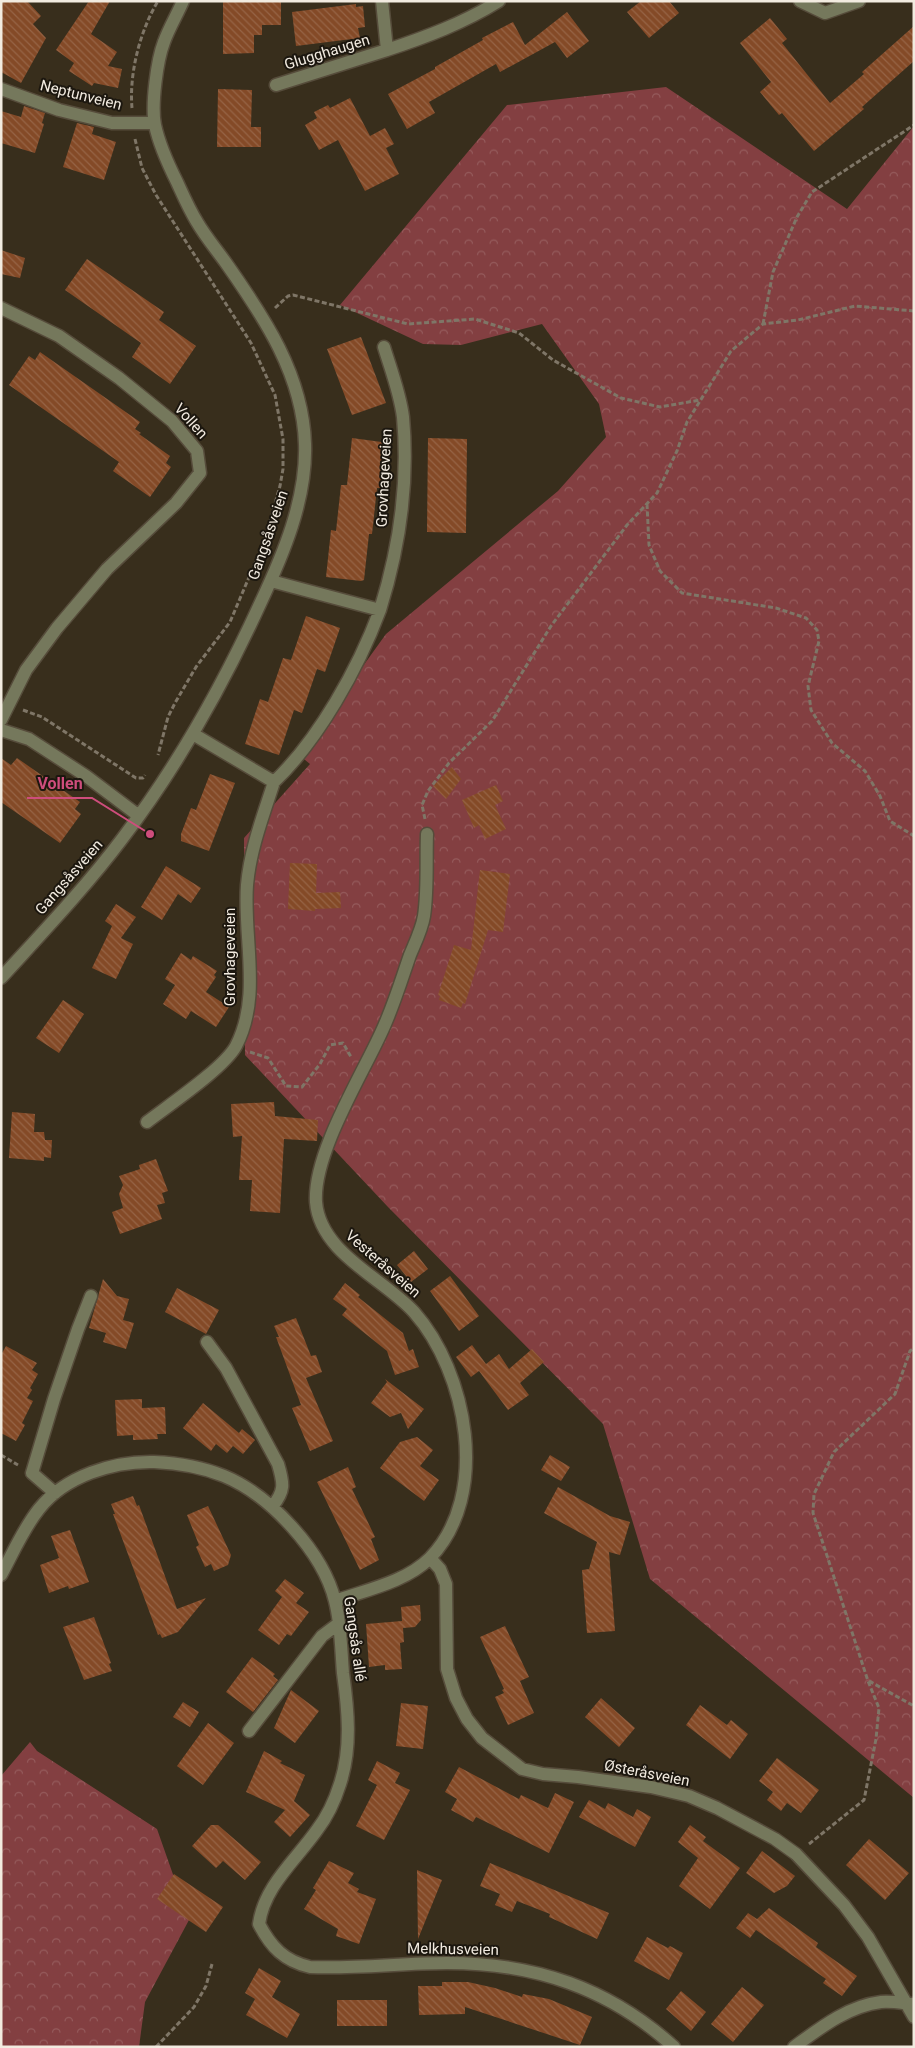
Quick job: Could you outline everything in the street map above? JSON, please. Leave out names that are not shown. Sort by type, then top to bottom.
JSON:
[{"type":"street","name":"Gangsåsveien","points":[[1,978],[92,876],[155,794],[193,734],[244,639],[271,581],[294,518],[304,469],[305,443],[302,417],[296,388],[286,362],[260,312],[197,222],[167,162],[154,123],[154,93],[163,44],[183,1]]},
{"type":"street","name":"Glugghaugen","points":[[382,1],[387,50]]},
{"type":"street","name":"Glugghaugen","points":[[276,85],[429,36],[476,16],[499,1]]},
{"type":"street","points":[[800,1],[825,13],[859,1]]},
{"type":"street","name":"Neptunveien","points":[[1,89],[58,110],[112,123],[154,123]]},
{"type":"street","name":"Vollen","points":[[1,308],[59,336],[119,378],[172,421],[197,451],[200,473],[176,503],[107,569],[57,628],[26,670],[1,720]]},
{"type":"street","name":"Grovhageveien","points":[[146,1122],[223,1062],[235,1047],[248,1010],[250,984],[247,885],[256,838],[274,782],[290,766],[336,700],[364,648],[380,610],[389,581],[396,550],[401,510],[404,453],[402,416],[397,388],[384,347]]},
{"type":"street","points":[[271,581],[380,610]]},
{"type":"street","points":[[1,730],[29,739],[86,776],[139,816]]},
{"type":"street","points":[[193,734],[274,782]]},
{"type":"street","name":"Vesteråsveien","points":[[335,1601],[390,1582],[412,1571],[430,1558],[451,1527],[459,1506],[465,1480],[467,1455],[456,1391],[434,1339],[414,1312],[382,1283],[348,1258],[333,1242],[321,1223],[316,1203],[317,1179],[326,1150],[360,1073],[382,1032],[424,918],[427,834]]},
{"type":"street","points":[[55,1493],[32,1473],[54,1399],[91,1296]]},
{"type":"street","points":[[207,1342],[226,1368],[278,1464],[282,1478],[281,1495],[272,1508]]},
{"type":"street","name":"Gangsås allé","points":[[1,1575],[28,1524],[40,1507],[55,1493],[92,1472],[118,1465],[144,1462],[172,1463],[225,1476],[272,1508],[311,1551],[324,1573],[335,1601],[346,1700],[348,1734],[345,1764],[331,1807],[318,1830],[272,1888],[264,1903],[259,1924]]},
{"type":"street","name":"Østeråsveien","points":[[430,1558],[440,1570],[446,1584],[447,1669],[456,1698],[467,1719],[482,1738],[522,1769],[543,1774],[651,1787],[689,1796],[755,1827],[796,1854],[844,1906],[868,1937],[910,2004],[914,2016]]},
{"type":"street","points":[[249,1732],[322,1636],[338,1624]]},
{"type":"street","name":"Melkhusveien","points":[[259,1924],[267,1939],[277,1951],[296,1964],[310,1967],[446,1963],[485,1964],[515,1968],[558,1978],[594,1993],[624,2009],[651,2026],[674,2047]]},
{"type":"street","points":[[794,2047],[823,2026],[847,2012],[882,2002],[910,2004]]},
{"type":"path","points":[[134,123],[132,104],[135,64],[148,18],[158,1]]},
{"type":"path","points":[[763,324],[773,272],[797,217],[812,192],[914,125]]},
{"type":"path","points":[[260,312],[274,308],[288,296],[293,295],[408,324],[475,319],[519,332],[553,360],[620,398],[660,407],[700,400]]},
{"type":"path","points":[[427,834],[422,805],[428,791],[448,762],[492,721],[552,626],[627,525],[657,493],[677,451],[687,422],[731,351],[763,324],[798,320],[856,306],[914,311]]},
{"type":"path","points":[[157,759],[168,717],[174,703],[196,667],[230,622],[264,542],[276,507],[283,470],[283,439],[275,395],[260,361]]},
{"type":"path","points":[[647,504],[649,545],[660,571],[682,593],[776,608],[806,618],[817,630],[819,641],[808,686],[811,710],[832,743],[865,771],[880,796],[890,821],[914,836]]},
{"type":"path","points":[[8,705],[42,717],[136,778],[143,778],[148,772]]},
{"type":"path","points":[[235,1047],[268,1058],[286,1086],[302,1087],[320,1064],[330,1044],[343,1044],[360,1073]]},
{"type":"path","points":[[796,1854],[864,1800],[880,1708],[868,1681],[813,1513],[814,1494],[834,1452],[895,1394],[910,1351],[914,1348]]},
{"type":"path","points":[[868,1681],[914,1706]]},
{"type":"path","points":[[156,2047],[194,2007],[206,1986],[212,1964]]},
{"type":"green space","points":[[666,87],[847,209],[914,126],[914,1798],[650,1579],[603,1424],[388,1207],[245,1055],[244,838],[310,764],[299,755],[386,634],[558,491],[606,437],[599,404],[542,324],[461,345],[423,344],[340,305],[507,105]]},
{"type":"green space","points":[[30,1742],[37,1751],[157,1829],[189,1920],[145,2002],[139,2047],[1,2047],[1,1776]]},
{"type":"building","points":[[1,1],[27,1],[41,16],[33,24],[46,38],[21,83],[1,72]]},
{"type":"building","points":[[89,1],[110,1],[91,34],[117,52],[108,66],[122,69],[118,88],[94,83],[92,86],[69,71],[74,63],[56,50]]},
{"type":"building","points":[[223,1],[281,1],[281,25],[262,25],[262,35],[254,35],[254,53],[223,54]]},
{"type":"building","points":[[641,1],[669,1],[679,13],[649,38],[627,12]]},
{"type":"building","points":[[356,4],[356,7],[363,6],[365,27],[358,28],[360,38],[296,46],[292,12]]},
{"type":"building","points":[[567,12],[589,41],[567,58],[555,42],[500,72],[496,64],[429,102],[435,113],[407,129],[388,94],[435,69],[435,67],[483,40],[482,38],[513,22],[525,45]]},
{"type":"building","points":[[770,18],[787,39],[782,43],[830,103],[864,74],[862,72],[914,26],[914,61],[862,107],[864,109],[814,151],[782,113],[779,115],[760,92],[771,82],[740,43]]},
{"type":"building","points":[[218,89],[252,90],[251,127],[261,127],[261,147],[217,147]]},
{"type":"building","points":[[350,98],[370,136],[385,128],[394,144],[386,148],[399,174],[365,191],[338,140],[319,150],[305,125],[317,118],[314,112],[328,105],[330,108]]},
{"type":"building","points":[[24,106],[45,113],[42,123],[44,124],[35,153],[1,143],[1,111],[21,117]]},
{"type":"building","points":[[77,123],[94,127],[92,134],[116,142],[104,180],[63,167]]},
{"type":"building","points":[[1,250],[25,258],[20,278],[1,274]]},
{"type":"building","points":[[87,259],[164,312],[159,320],[196,346],[170,384],[132,357],[141,343],[65,290]]},
{"type":"building","points":[[361,337],[386,403],[352,415],[327,349]]},
{"type":"building","points":[[40,352],[140,422],[135,429],[141,433],[139,434],[170,456],[166,463],[171,467],[150,497],[113,471],[119,462],[9,385],[29,356],[35,360]]},
{"type":"building","points":[[352,438],[389,443],[384,488],[377,488],[372,534],[369,534],[364,580],[361,581],[326,577],[331,530],[336,531],[341,485],[347,485]]},
{"type":"building","points":[[428,438],[467,439],[466,533],[427,532]]},
{"type":"building","points":[[306,616],[340,628],[325,672],[317,669],[302,713],[294,710],[279,755],[245,744],[260,699],[268,702],[283,658],[291,660]]},
{"type":"building","points":[[1,758],[11,765],[17,758],[80,802],[75,809],[81,814],[60,843],[1,802]]},
{"type":"building","points":[[452,767],[461,779],[446,799],[433,786]]},
{"type":"building","points":[[210,774],[235,783],[209,851],[181,841],[181,834],[191,808],[196,810]]},
{"type":"building","points":[[496,785],[503,801],[495,805],[506,829],[485,839],[479,825],[474,828],[462,800]]},
{"type":"building","points":[[290,863],[317,864],[316,893],[340,892],[341,908],[315,909],[315,911],[288,909]]},
{"type":"building","points":[[166,866],[201,888],[191,903],[178,894],[162,920],[141,907]]},
{"type":"building","points":[[480,870],[510,874],[503,932],[488,930],[465,1004],[463,1003],[461,1008],[439,1000],[440,996],[438,995],[454,945],[471,950]]},
{"type":"building","points":[[116,904],[136,917],[121,938],[133,944],[116,979],[92,968],[112,926],[105,921]]},
{"type":"building","points":[[181,953],[191,960],[193,956],[217,971],[214,975],[216,977],[206,992],[229,1007],[216,1027],[191,1011],[186,1019],[163,1004],[175,985],[165,979]]},
{"type":"building","points":[[63,1000],[84,1014],[59,1053],[36,1038]]},
{"type":"building","points":[[274,1102],[275,1116],[318,1120],[317,1141],[284,1139],[280,1213],[250,1211],[252,1180],[239,1180],[242,1136],[233,1137],[231,1104]]},
{"type":"building","points":[[12,1112],[35,1114],[34,1132],[44,1132],[45,1140],[52,1140],[51,1158],[44,1157],[44,1161],[9,1158]]},
{"type":"building","points":[[156,1159],[168,1191],[162,1193],[165,1203],[157,1205],[162,1219],[120,1234],[112,1212],[123,1208],[119,1194],[123,1185],[119,1176],[140,1169],[139,1165]]},
{"type":"building","points":[[414,1251],[428,1269],[411,1282],[397,1265]]},
{"type":"building","points":[[450,1276],[479,1316],[459,1331],[430,1291]]},
{"type":"building","points":[[103,1279],[117,1296],[129,1299],[123,1320],[134,1323],[126,1349],[103,1342],[106,1333],[89,1328]]},
{"type":"building","points":[[345,1283],[360,1295],[358,1297],[403,1333],[409,1351],[413,1349],[419,1367],[395,1375],[387,1351],[342,1315],[347,1309],[333,1299]]},
{"type":"building","points":[[177,1288],[219,1310],[206,1334],[165,1312]]},
{"type":"building","points":[[296,1318],[311,1356],[316,1355],[322,1372],[306,1378],[333,1441],[310,1451],[292,1408],[301,1405],[276,1337],[279,1337],[274,1326]]},
{"type":"building","points":[[472,1345],[486,1364],[499,1354],[509,1369],[532,1349],[544,1362],[520,1383],[529,1395],[508,1410],[479,1371],[471,1377],[456,1357]]},
{"type":"building","points":[[6,1346],[37,1363],[32,1370],[38,1374],[27,1398],[33,1401],[22,1423],[25,1425],[16,1441],[1,1433],[1,1355]]},
{"type":"building","points":[[385,1379],[424,1409],[408,1429],[401,1413],[390,1417],[371,1403],[387,1382]]},
{"type":"building","points":[[142,1399],[142,1408],[165,1407],[166,1434],[157,1434],[158,1439],[133,1440],[133,1435],[117,1436],[115,1400]]},
{"type":"building","points":[[203,1403],[239,1433],[242,1429],[255,1440],[243,1454],[233,1446],[227,1453],[216,1444],[211,1451],[183,1428]]},
{"type":"building","points":[[417,1437],[433,1450],[420,1466],[439,1480],[424,1501],[380,1468],[400,1442]]},
{"type":"building","points":[[550,1455],[570,1467],[561,1481],[541,1470]]},
{"type":"building","points":[[348,1467],[356,1487],[352,1489],[375,1537],[371,1539],[379,1560],[360,1570],[317,1482]]},
{"type":"building","points":[[558,1487],[610,1516],[630,1522],[620,1555],[609,1552],[615,1631],[587,1633],[582,1570],[589,1569],[597,1542],[544,1513]]},
{"type":"building","points":[[133,1496],[137,1506],[139,1505],[177,1609],[206,1598],[178,1632],[162,1638],[160,1634],[158,1635],[113,1514],[115,1514],[111,1504]]},
{"type":"building","points":[[208,1506],[231,1555],[228,1565],[214,1571],[211,1564],[205,1567],[196,1547],[199,1545],[187,1515]]},
{"type":"building","points":[[70,1530],[89,1582],[69,1589],[68,1586],[49,1593],[40,1565],[59,1558],[51,1536]]},
{"type":"building","points":[[285,1579],[304,1593],[296,1603],[309,1612],[291,1636],[287,1634],[279,1645],[258,1630],[282,1597],[275,1591]]},
{"type":"building","points":[[420,1605],[421,1620],[415,1627],[403,1628],[404,1642],[400,1643],[402,1669],[385,1670],[385,1665],[369,1667],[366,1624],[402,1621],[401,1607]]},
{"type":"building","points":[[94,1617],[111,1663],[109,1664],[112,1671],[84,1680],[63,1627]]},
{"type":"building","points":[[505,1626],[529,1677],[520,1681],[534,1713],[508,1725],[495,1697],[504,1693],[502,1690],[504,1689],[480,1637]]},
{"type":"building","points":[[252,1657],[275,1674],[273,1676],[278,1680],[253,1712],[226,1692]]},
{"type":"building","points":[[291,1690],[319,1711],[295,1743],[274,1728]]},
{"type":"building","points":[[601,1698],[635,1728],[619,1747],[585,1717]]},
{"type":"building","points":[[183,1702],[199,1712],[190,1727],[173,1717]]},
{"type":"building","points":[[401,1703],[428,1706],[423,1749],[396,1746]]},
{"type":"building","points":[[700,1705],[727,1725],[731,1720],[748,1734],[730,1759],[686,1725]]},
{"type":"building","points":[[208,1723],[234,1743],[203,1785],[177,1766]]},
{"type":"building","points":[[264,1751],[282,1761],[280,1763],[305,1775],[294,1801],[310,1815],[290,1837],[274,1822],[285,1810],[246,1792]]},
{"type":"building","points":[[777,1758],[819,1790],[801,1813],[787,1803],[781,1811],[767,1800],[773,1792],[759,1781]]},
{"type":"building","points":[[377,1761],[400,1773],[395,1783],[410,1790],[384,1840],[356,1826],[377,1785],[368,1780]]},
{"type":"building","points":[[459,1767],[519,1799],[521,1795],[548,1808],[555,1793],[574,1802],[549,1853],[476,1817],[473,1822],[451,1810],[457,1799],[445,1792]]},
{"type":"building","points":[[589,1800],[605,1809],[608,1803],[633,1817],[637,1809],[651,1817],[635,1847],[579,1817]]},
{"type":"building","points":[[211,1825],[218,1825],[261,1862],[245,1880],[223,1861],[216,1868],[192,1846]]},
{"type":"building","points":[[690,1825],[706,1837],[703,1841],[740,1868],[710,1909],[679,1886],[698,1858],[678,1842]]},
{"type":"building","points":[[869,1839],[909,1873],[885,1900],[846,1865]]},
{"type":"building","points":[[762,1851],[795,1876],[787,1886],[774,1893],[746,1873]]},
{"type":"building","points":[[329,1861],[354,1873],[348,1883],[359,1889],[357,1892],[376,1899],[359,1944],[336,1936],[338,1929],[304,1909],[316,1890],[313,1888]]},
{"type":"building","points":[[490,1863],[609,1913],[597,1939],[549,1917],[550,1914],[517,1901],[512,1912],[495,1905],[500,1894],[480,1886]]},
{"type":"building","points":[[417,1870],[442,1880],[418,1939]]},
{"type":"building","points":[[174,1874],[223,1907],[206,1932],[157,1899]]},
{"type":"building","points":[[769,1908],[818,1943],[816,1947],[857,1976],[842,1996],[823,1983],[826,1979],[756,1930],[750,1938],[736,1928],[748,1913],[757,1919]]},
{"type":"building","points":[[647,1937],[668,1948],[670,1946],[683,1953],[669,1980],[634,1961]]},
{"type":"building","points":[[259,1968],[281,1981],[272,1997],[300,2014],[287,2038],[246,2015],[255,1999],[245,1993]]},
{"type":"building","points":[[442,1982],[468,1982],[522,1997],[523,1994],[549,1999],[592,2017],[580,2045],[465,2007],[465,2014],[419,2015],[418,1986],[442,1986]]},
{"type":"building","points":[[742,1987],[764,2005],[733,2042],[711,2024]]},
{"type":"building","points":[[681,1991],[706,2012],[691,2031],[666,2009]]},
{"type":"building","points":[[337,2000],[387,2000],[387,2026],[337,2026]]},
{"type":"place","name":"Vollen","points":[[150,834]]}]
